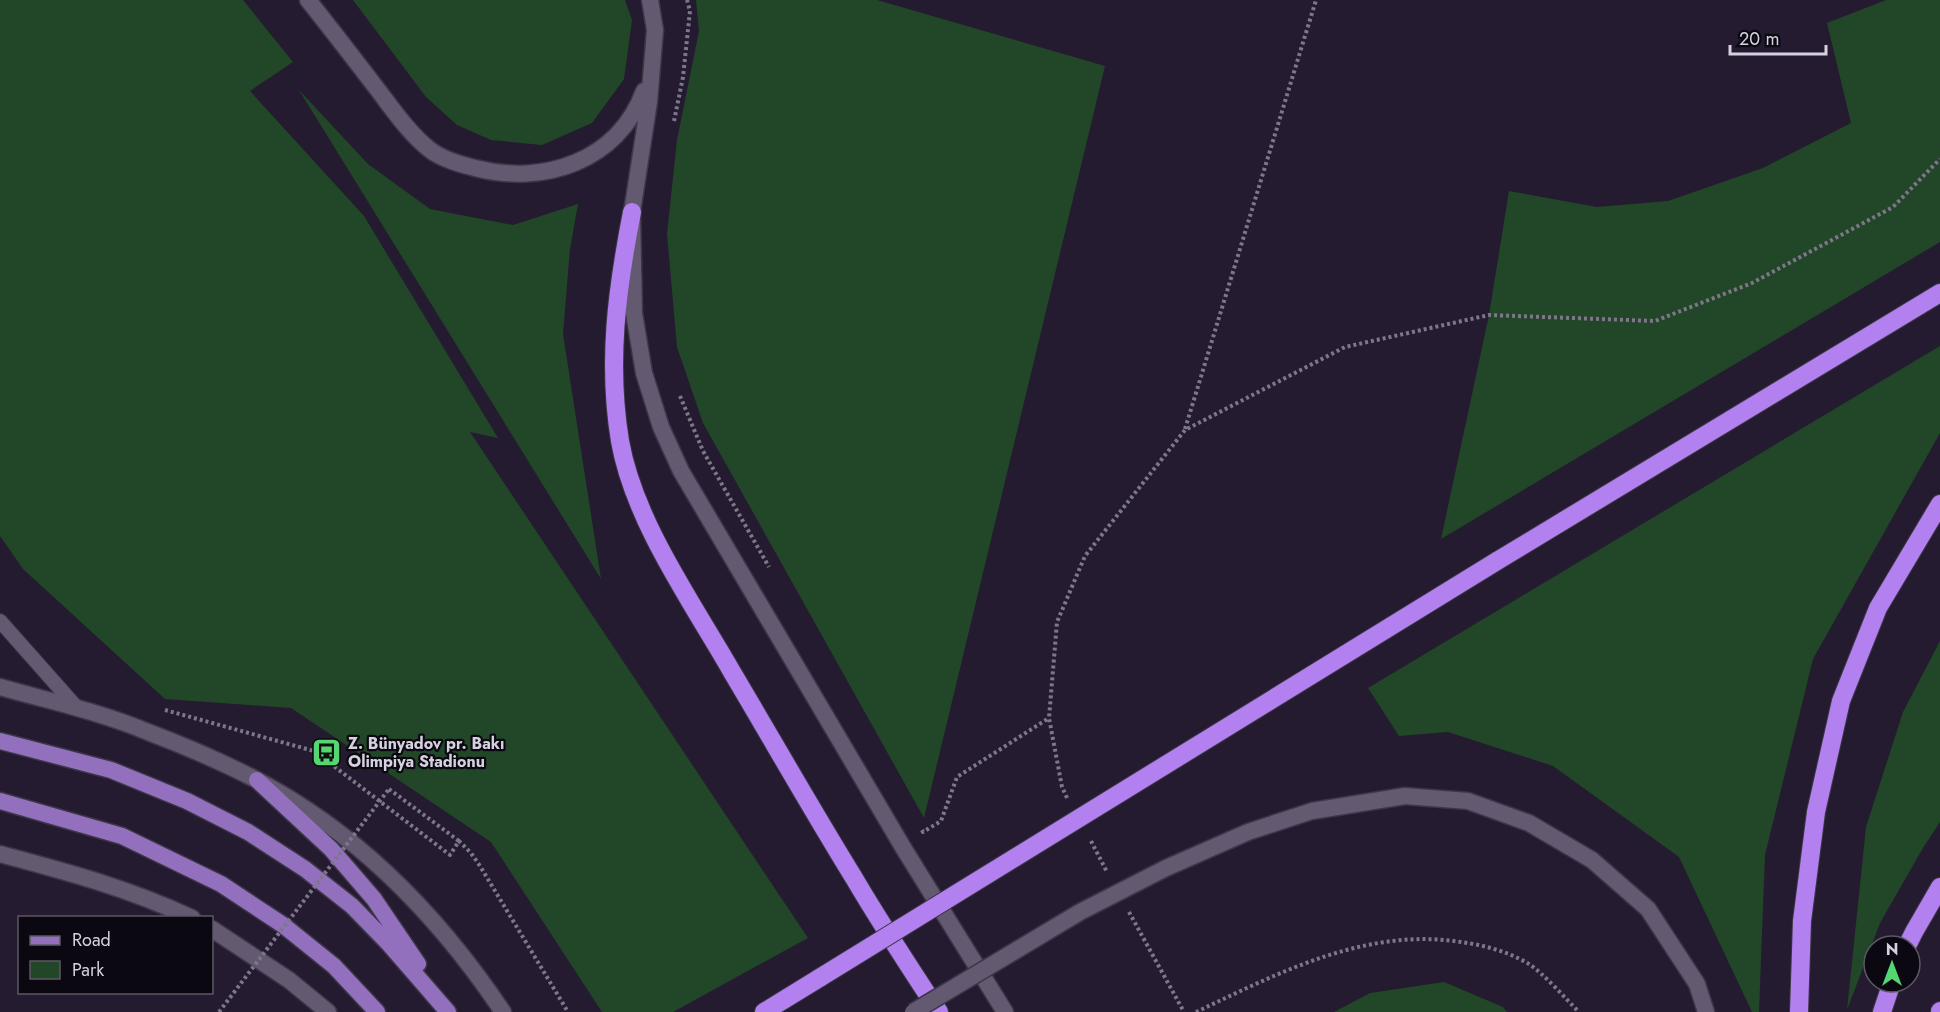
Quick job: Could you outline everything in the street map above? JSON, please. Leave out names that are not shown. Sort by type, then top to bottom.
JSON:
[{"type":"highway","points":[[632,212],[619,279],[614,325],[614,381],[620,442],[637,498],[672,569],[836,849],[939,1012]]},
{"type":"highway","points":[[764,1012],[1497,561],[1940,293]]},
{"type":"highway","points":[[1798,1012],[1802,921],[1816,812],[1841,701],[1878,609],[1940,504]]},
{"type":"highway","points":[[1913,934],[1940,887]]},
{"type":"highway","points":[[1882,1012],[1888,994]]},
{"type":"main road","points":[[308,0],[410,131],[430,151],[460,164],[497,174],[531,174],[565,168],[595,154],[621,131],[637,109],[648,80],[653,52]]},
{"type":"main road","points":[[651,2],[655,30],[649,102],[632,212],[634,313],[644,373],[661,428],[681,471],[904,849],[1005,1012]]},
{"type":"main road","points":[[0,687],[147,731],[257,780],[311,813],[350,841],[402,888],[449,938],[503,1012]]},
{"type":"main road","points":[[0,741],[111,770],[187,801],[248,832],[305,869],[352,906],[446,1009]]},
{"type":"main road","points":[[257,780],[332,849],[374,899],[446,1009]]},
{"type":"main road","points":[[913,1012],[1080,912],[1167,868],[1248,832],[1312,811],[1405,796],[1468,801],[1529,823],[1592,860],[1648,909],[1697,984],[1706,1012]]},
{"type":"main road","points":[[0,803],[122,836],[221,884],[283,925],[334,966],[377,1012]]},
{"type":"main road","points":[[0,854],[78,875],[139,895],[187,916]]},
{"type":"main road","points":[[213,930],[289,980],[328,1012]]},
{"type":"main road","points":[[289,980],[313,1012]]},
{"type":"lane","points":[[0,621],[78,709]]},
{"type":"path","points":[[673,123],[683,76],[690,10],[687,0]]},
{"type":"path","points":[[1073,808],[1062,787],[1049,718],[1058,622],[1085,556],[1185,430],[1316,0]]},
{"type":"path","points":[[1185,430],[1345,347],[1489,315],[1655,321],[1752,283],[1893,207],[1940,159]]},
{"type":"path","points":[[676,388],[703,451],[773,573]]},
{"type":"path","points":[[917,822],[923,832],[941,822],[957,777],[1049,718]]},
{"type":"path","points":[[219,1012],[389,789],[459,841]]},
{"type":"path","points":[[1089,838],[1112,879]]},
{"type":"path","points":[[1128,910],[1184,1012]]},
{"type":"path","points":[[1196,1012],[1322,956],[1383,941],[1434,938],[1486,946],[1530,965],[1579,1012]]},
{"type":"green space","points":[[0,0],[243,0],[293,62],[250,91],[364,216],[498,438],[470,432],[808,938],[673,1012],[602,1012],[491,842],[291,708],[165,699],[23,569],[0,536]]},
{"type":"green space","points":[[353,0],[625,0],[632,20],[624,79],[592,123],[542,145],[491,140],[457,125],[426,97]]},
{"type":"green space","points":[[696,0],[877,0],[1105,66],[924,818],[703,423],[677,347],[667,234],[677,140],[699,31]]},
{"type":"green space","points":[[1886,0],[1940,0],[1940,242],[1441,539],[1489,315],[1509,191],[1597,207],[1668,201],[1763,168],[1851,123],[1827,23]]},
{"type":"green space","points":[[299,90],[368,164],[430,209],[513,225],[578,204],[570,249],[563,334],[601,579]]},
{"type":"green space","points":[[1940,346],[1940,433],[1813,659],[1765,855],[1759,1012],[1752,1012],[1679,857],[1553,766],[1448,732],[1399,736],[1368,688]]},
{"type":"green space","points":[[1940,641],[1940,822],[1880,923],[1876,934],[1862,934],[1862,970],[1847,1010],[1866,827],[1903,712]]},
{"type":"green space","points":[[1444,982],[1503,1007],[1507,1012],[1334,1012],[1370,993]]},
{"type":"place","name":"Z. Bünyadov pr. Bakı Olimpiya Stadionu","points":[[327,752]]}]
